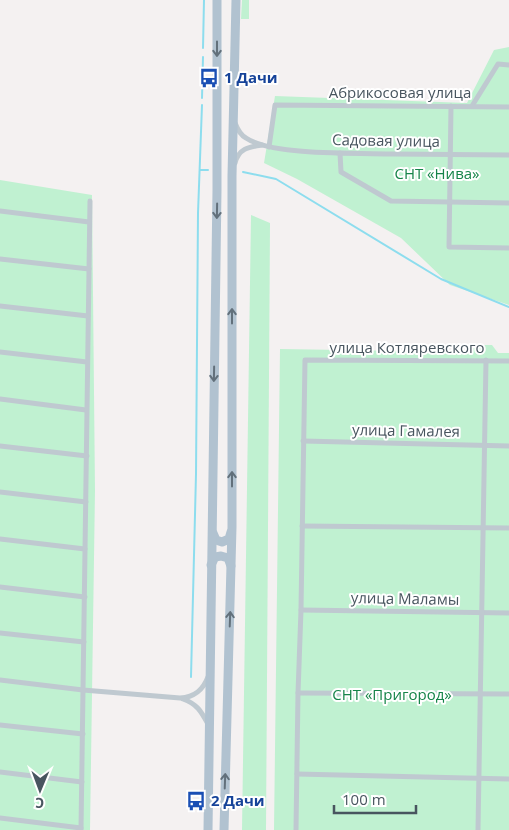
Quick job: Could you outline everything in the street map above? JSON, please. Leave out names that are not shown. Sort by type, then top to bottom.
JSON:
[{"type":"main road","points":[[208,830],[217,190],[217,0]]},
{"type":"main road","points":[[224,830],[232,528],[232,109],[236,0]]},
{"type":"main road","points":[[212,528],[216,540],[224,542],[229,539],[232,528]]},
{"type":"main road","points":[[211,565],[215,558],[221,556],[228,558],[231,566]]},
{"type":"street","points":[[472,106],[498,64],[509,65]]},
{"type":"street","name":"Абрикосовая улица","points":[[269,147],[275,105],[509,107]]},
{"type":"street","points":[[451,106],[449,247],[509,248]]},
{"type":"street","name":"Садовая улица","points":[[232,109],[236,126],[240,133],[245,138],[269,147],[340,153],[509,155]]},
{"type":"street","points":[[232,176],[235,160],[239,152],[245,148],[263,145]]},
{"type":"street","points":[[340,153],[340,172],[391,201],[509,203]]},
{"type":"street","points":[[0,818],[81,829],[90,201]]},
{"type":"street","points":[[0,211],[89,222]]},
{"type":"street","points":[[0,259],[89,269]]},
{"type":"street","points":[[0,306],[88,316]]},
{"type":"street","points":[[0,352],[87,362]]},
{"type":"street","name":"улица Котляревского","points":[[303,441],[304,360],[509,361]]},
{"type":"street","points":[[478,830],[486,360]]},
{"type":"street","points":[[0,399],[86,410]]},
{"type":"street","points":[[296,830],[298,693],[302,610],[303,441]]},
{"type":"street","name":"улица Гамалея","points":[[303,441],[509,446]]},
{"type":"street","points":[[0,446],[87,456]]},
{"type":"street","points":[[0,492],[86,502]]},
{"type":"street","points":[[302,526],[509,528]]},
{"type":"street","points":[[0,540],[85,549]]},
{"type":"street","points":[[0,587],[85,597]]},
{"type":"street","name":"улица Маламы","points":[[302,610],[509,613]]},
{"type":"street","points":[[0,633],[84,642]]},
{"type":"street","points":[[0,680],[83,690],[180,698],[190,697],[198,692],[205,684],[210,672]]},
{"type":"street","points":[[298,693],[509,694]]},
{"type":"street","points":[[180,698],[195,704],[201,710],[210,727]]},
{"type":"street","points":[[0,725],[83,734]]},
{"type":"street","points":[[0,772],[82,782]]},
{"type":"street","points":[[297,774],[509,778]]},
{"type":"green space","points":[[242,0],[249,0],[249,19],[241,19]]},
{"type":"green space","name":"СНТ «Нива»","points":[[509,47],[509,305],[450,285],[401,238],[297,179],[264,163],[275,96],[467,103],[494,50]]},
{"type":"green space","points":[[0,180],[92,195],[95,490],[90,830],[0,830]]},
{"type":"green space","points":[[251,215],[270,223],[266,830],[242,830]]},
{"type":"green space","name":"СНТ «Пригород»","points":[[476,345],[492,345],[498,353],[509,353],[509,830],[274,830],[280,349],[469,352]]},
{"type":"waterway","points":[[203,48],[204,0]]},
{"type":"waterway","points":[[202,98],[203,57]]},
{"type":"waterway","points":[[191,677],[196,474],[198,213],[202,105]]},
{"type":"waterway","points":[[200,170],[208,170]]},
{"type":"waterway","points":[[243,172],[276,179],[441,279],[509,307]]},
{"type":"place","name":"1 Дачи","points":[[209,78]]},
{"type":"place","name":"2 Дачи","points":[[196,801]]}]
